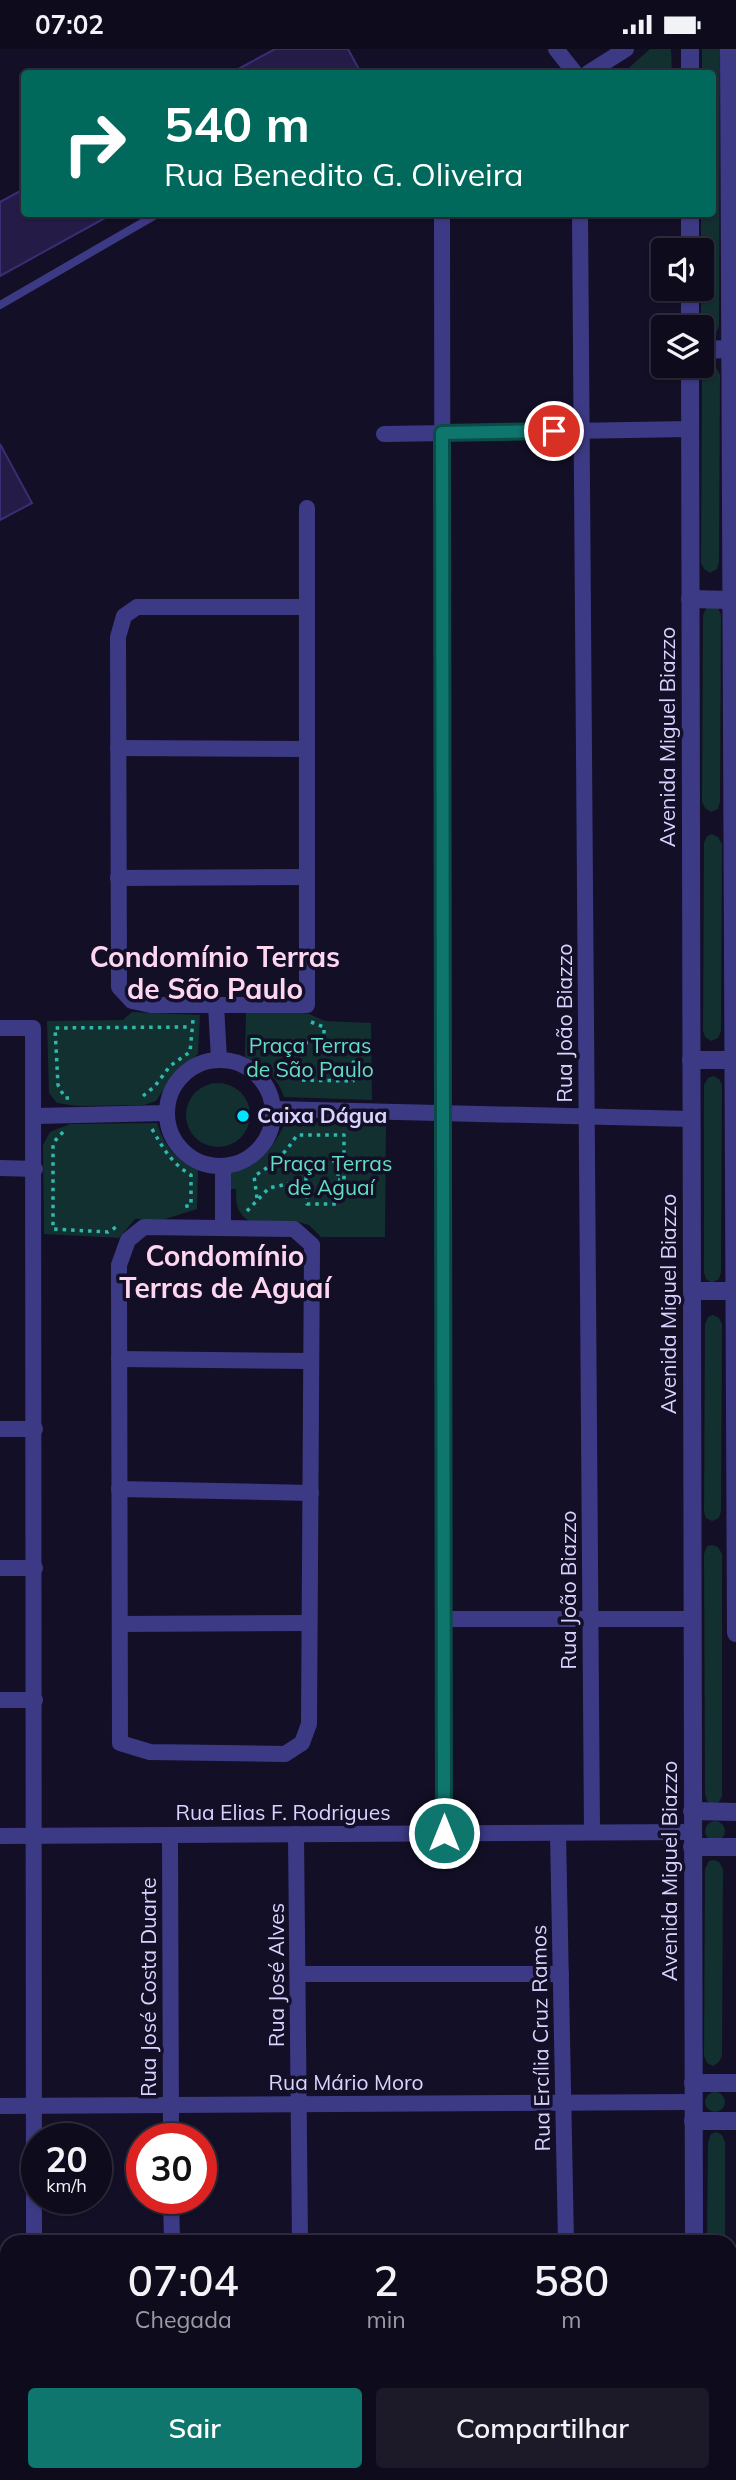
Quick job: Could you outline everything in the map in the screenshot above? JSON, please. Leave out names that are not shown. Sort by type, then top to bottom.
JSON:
[{"type":"street","points":[[556,49],[573,70]]},
{"type":"street","points":[[593,70],[626,49]]},
{"type":"street","points":[[690,49],[690,70]]},
{"type":"street","points":[[729,49],[733,215],[730,349],[734,488],[732,600],[736,1633]]},
{"type":"street","points":[[442,217],[444,1833]]},
{"type":"street","name":"Rua João Biazzo","points":[[580,217],[592,1832]]},
{"type":"street","points":[[690,217],[690,238]]},
{"type":"street","points":[[714,350],[730,349]]},
{"type":"street","name":"Avenida Miguel Biazzo","points":[[690,378],[694,2235]]},
{"type":"street","points":[[384,434],[690,429]]},
{"type":"street","points":[[307,507],[307,607],[307,1005],[151,1005],[132,1000],[119,987],[118,637],[124,616],[137,607],[307,607]]},
{"type":"street","points":[[690,599],[732,600]]},
{"type":"street","points":[[118,748],[307,749]]},
{"type":"street","points":[[118,878],[307,877]]},
{"type":"street","points":[[216,1005],[219,1059]]},
{"type":"street","points":[[0,1028],[33,1028],[34,2235]]},
{"type":"street","points":[[219,1059],[239,1063],[256,1073],[268,1090],[274,1109],[271,1130],[260,1149],[243,1162],[223,1167],[201,1163],[183,1152],[171,1134],[166,1113],[170,1093],[181,1076],[198,1064],[219,1059]]},
{"type":"street","points":[[691,1060],[733,1060]]},
{"type":"street","points":[[274,1109],[691,1119]]},
{"type":"street","points":[[35,1116],[166,1113]]},
{"type":"street","points":[[223,1167],[223,1228]]},
{"type":"street","points":[[0,1168],[35,1168]]},
{"type":"street","points":[[144,1227],[198,1228],[294,1229],[312,1245],[309,1724],[302,1743],[285,1754],[150,1752],[120,1743],[119,1265],[128,1240],[144,1227]]},
{"type":"street","points":[[692,1291],[734,1291]]},
{"type":"street","points":[[119,1359],[311,1361]]},
{"type":"street","points":[[0,1429],[34,1429]]},
{"type":"street","points":[[119,1489],[310,1493]]},
{"type":"street","points":[[0,1568],[34,1568]]},
{"type":"street","points":[[443,1619],[693,1619]]},
{"type":"street","points":[[120,1624],[310,1623]]},
{"type":"street","points":[[0,1700],[34,1700]]},
{"type":"street","points":[[692,1811],[736,1812]]},
{"type":"street","name":"Rua Elias F. Rodrigues","points":[[0,1836],[592,1832],[692,1839]]},
{"type":"street","name":"Rua Ercília Cruz Ramos","points":[[558,1833],[566,2235]]},
{"type":"street","name":"Rua José Alves","points":[[296,1834],[300,2235]]},
{"type":"street","name":"Rua José Costa Duarte","points":[[170,1835],[171,2123]]},
{"type":"street","points":[[692,1839],[736,1847]]},
{"type":"street","points":[[298,1974],[561,1974]]},
{"type":"street","points":[[693,2083],[736,2083]]},
{"type":"street","name":"Rua Mário Moro","points":[[0,2106],[693,2102]]},
{"type":"street","points":[[693,2121],[736,2121]]},
{"type":"street","points":[[171,2214],[172,2235]]},
{"type":"lane","points":[[0,305],[152,217]]},
{"type":"path","points":[[132,1097],[145,1096],[170,1066],[190,1052],[191,1027],[196,1005]]},
{"type":"path","points":[[308,1020],[324,1027],[324,1042]]},
{"type":"path","points":[[78,1098],[65,1098],[58,1084],[55,1028],[191,1027]]},
{"type":"path","points":[[324,1042],[354,1043],[353,1081],[298,1080],[298,1043],[324,1042]]},
{"type":"path","points":[[140,1130],[152,1129],[160,1147],[171,1161],[191,1175],[191,1205],[174,1213]]},
{"type":"path","points":[[71,1132],[63,1132],[53,1143],[53,1229],[108,1232],[121,1224]]},
{"type":"path","points":[[257,1199],[254,1177],[273,1165],[287,1151],[297,1135],[344,1135],[344,1180],[338,1180]]},
{"type":"path","points":[[307,1161],[338,1161],[338,1204],[307,1204],[306,1180],[307,1161]]},
{"type":"path","points":[[243,1217],[269,1188],[306,1180]]},
{"type":"path","points":[[183,1207],[198,1228]]},
{"type":"green space","points":[[650,49],[671,49],[672,70],[626,70]]},
{"type":"green space","points":[[702,49],[720,49],[719,326],[714,334],[714,315],[701,315],[701,301],[714,301],[714,238],[701,238],[701,217],[716,217],[716,70],[702,70]]},
{"type":"green space","points":[[714,368],[720,375],[719,562],[717,569],[710,573],[701,563],[702,378],[714,378]]},
{"type":"green space","points":[[707,607],[718,608],[721,615],[720,802],[718,809],[711,812],[702,802],[703,615]]},
{"type":"green space","points":[[712,834],[718,837],[722,844],[721,1031],[718,1038],[711,1041],[705,1037],[703,1031],[704,843],[707,836]]},
{"type":"green space","points":[[132,1012],[200,1015],[198,1054],[167,1084],[156,1101],[144,1105],[77,1106],[57,1103],[49,1093],[47,1021],[123,1020]]},
{"type":"green space","name":"Praça Terras de São Paulo","points":[[296,1012],[325,1021],[371,1023],[372,1100],[284,1097],[278,1083],[269,1073],[245,1057],[246,1013]]},
{"type":"green space","points":[[713,1076],[719,1079],[722,1085],[721,1272],[719,1279],[712,1283],[706,1279],[704,1273],[704,1085],[708,1078]]},
{"type":"green space","points":[[212,1083],[224,1083],[241,1092],[248,1103],[248,1127],[241,1138],[224,1147],[212,1147],[200,1142],[191,1133],[186,1121],[186,1109],[191,1097],[200,1088]]},
{"type":"green space","name":"Praça Terras de Aguaí","points":[[286,1122],[386,1123],[385,1237],[321,1237],[309,1225],[298,1222],[249,1221],[241,1214],[236,1189],[229,1189],[230,1171],[250,1166],[264,1155]]},
{"type":"green space","points":[[157,1123],[172,1151],[198,1170],[197,1209],[165,1219],[135,1219],[119,1238],[44,1234],[43,1145],[50,1132],[70,1124]]},
{"type":"green space","points":[[713,1315],[719,1318],[722,1324],[721,1511],[719,1518],[712,1521],[706,1518],[704,1512],[705,1324],[708,1317]]},
{"type":"green space","points":[[707,1546],[718,1547],[722,1554],[722,1796],[719,1802],[713,1805],[707,1801],[705,1794],[704,1554]]},
{"type":"green space","points":[[715,1821],[722,1824],[725,1831],[722,1838],[715,1841],[708,1838],[705,1831],[708,1824]]},
{"type":"green space","points":[[709,1861],[719,1862],[723,1869],[722,2056],[713,2066],[707,2063],[704,2056],[705,1869]]},
{"type":"green space","points":[[715,2092],[722,2095],[725,2102],[722,2109],[715,2112],[708,2109],[705,2102],[708,2095]]},
{"type":"green space","points":[[716,2132],[722,2135],[725,2142],[725,2235],[707,2235],[708,2142],[711,2134]]},
{"type":"building","points":[[275,49],[348,49],[359,70],[236,70]]},
{"type":"building","points":[[21,191],[21,217],[107,217],[0,276],[0,202]]},
{"type":"building","points":[[0,444],[32,503],[0,520]]},
{"type":"place","name":"Caixa Dágua","points":[[243,1116]]},
{"type":"district","name":"Condomínio Terras de São Paulo","points":[[215,973]]},
{"type":"district","name":"Condomínio Terras de Aguaí","points":[[225,1272]]},
{"type":"route","points":[[444,1833],[442,433],[554,431]]}]
